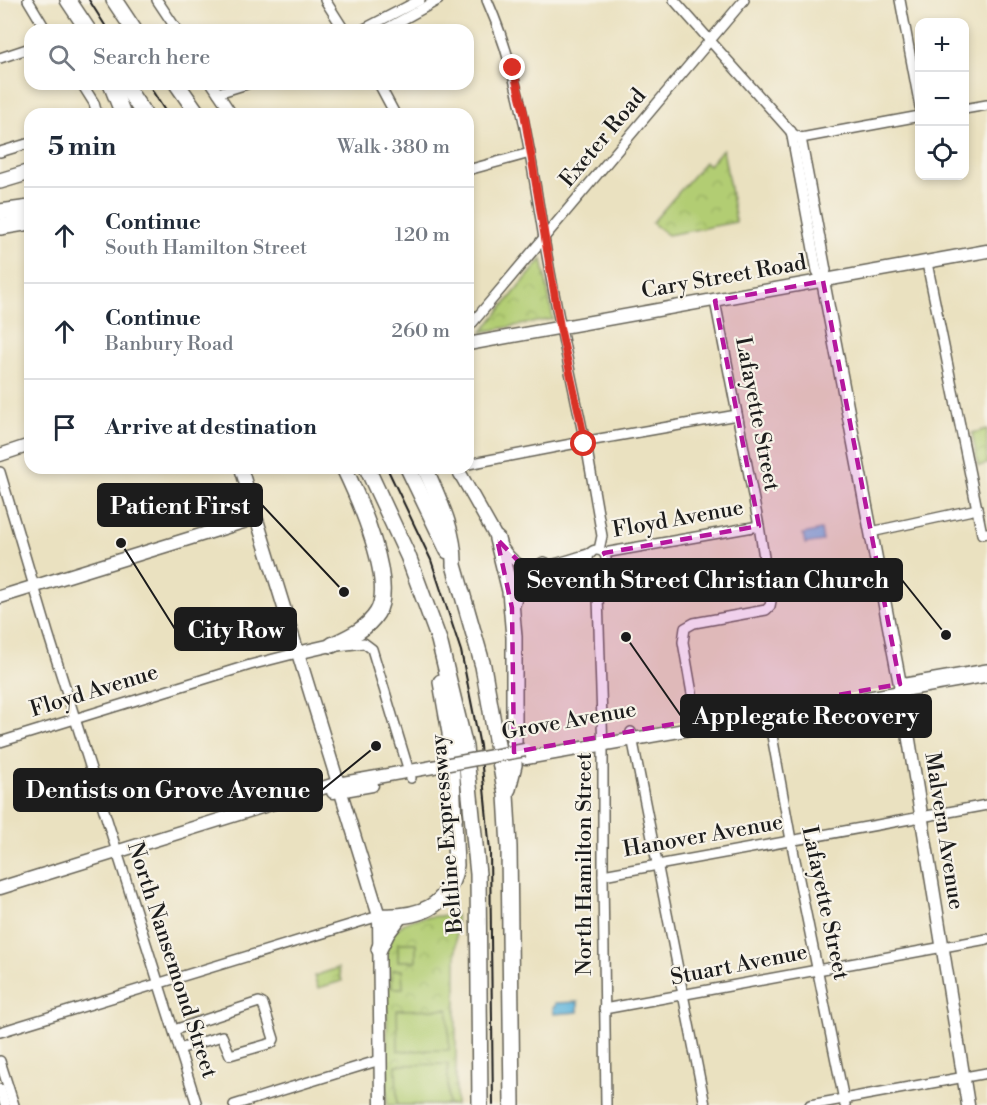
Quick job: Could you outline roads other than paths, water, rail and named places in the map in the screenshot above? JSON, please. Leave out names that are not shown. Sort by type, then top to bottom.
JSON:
[{"type":"highway","points":[[71,4],[79,24]]},
{"type":"highway","points":[[71,4],[84,24]]},
{"type":"highway","points":[[118,5],[131,24]]},
{"type":"highway","points":[[113,90],[121,108]]},
{"type":"highway","points":[[128,90],[140,108]]},
{"type":"highway","points":[[173,90],[183,108]]},
{"type":"highway","points":[[181,90],[194,108]]},
{"type":"highway","points":[[0,181],[24,174]]},
{"type":"highway","points":[[0,212],[24,209]]},
{"type":"highway","points":[[0,227],[24,223]]},
{"type":"highway","points":[[332,645],[354,634],[370,622],[383,597],[380,568],[368,527],[346,474]]},
{"type":"highway","name":"Beltline Expressway","points":[[370,474],[408,556],[439,640],[459,713],[465,747],[478,874],[480,1105]]},
{"type":"highway","points":[[411,474],[454,564],[483,666],[506,795],[509,847],[512,1105]]},
{"type":"highway","points":[[427,474],[450,532],[455,549],[454,564]]},
{"type":"highway","points":[[496,539],[512,608],[514,637],[514,765],[506,795]]},
{"type":"highway","points":[[512,608],[514,593],[520,583],[544,565]]},
{"type":"highway","points":[[379,916],[399,917],[418,913],[438,901],[451,886],[456,865],[450,734],[440,676],[439,640]]},
{"type":"highway","points":[[379,950],[387,933],[399,917]]},
{"type":"main road","name":"Cary Street Road","points":[[474,343],[987,251]]},
{"type":"main road","name":"Malvern Avenue","points":[[823,280],[900,688],[968,1105]]},
{"type":"main road","points":[[0,455],[24,447]]},
{"type":"main road","points":[[243,474],[379,916],[381,1105]]},
{"type":"main road","points":[[460,474],[496,539]]},
{"type":"main road","points":[[0,597],[256,518]]},
{"type":"main road","name":"Floyd Avenue","points":[[297,653],[332,645]]},
{"type":"main road","name":"Grove Avenue","points":[[0,888],[302,795],[900,688]]},
{"type":"street","points":[[28,0],[42,24]]},
{"type":"street","points":[[157,0],[173,24]]},
{"type":"street","points":[[325,0],[340,24]]},
{"type":"street","points":[[374,24],[420,0]]},
{"type":"street","points":[[395,24],[438,0]]},
{"type":"street","name":"North Hamilton Street","points":[[487,0],[513,68],[524,113],[560,327],[585,441],[602,536],[597,560],[603,741],[606,1105]]},
{"type":"street","points":[[674,0],[709,42],[791,131],[801,138],[826,270],[823,280]]},
{"type":"street","name":"Exeter Road","points":[[474,321],[744,0]]},
{"type":"street","points":[[900,0],[915,80]]},
{"type":"street","points":[[0,58],[24,50]]},
{"type":"street","points":[[86,90],[95,108]]},
{"type":"street","points":[[216,90],[228,108]]},
{"type":"street","points":[[218,93],[228,90]]},
{"type":"street","points":[[382,90],[392,108]]},
{"type":"street","points":[[969,108],[987,105]]},
{"type":"street","points":[[801,138],[915,117]]},
{"type":"street","points":[[791,131],[817,271],[823,280]]},
{"type":"street","points":[[0,152],[24,145]]},
{"type":"street","points":[[474,168],[530,153]]},
{"type":"street","points":[[927,263],[977,509],[985,533]]},
{"type":"street","name":"Lafayette Street","points":[[698,724],[683,642],[685,628],[694,623],[758,612],[770,606],[771,596],[715,301]]},
{"type":"street","points":[[474,463],[737,415]]},
{"type":"street","name":"North Nansemond Street","points":[[0,472],[197,1105]]},
{"type":"street","points":[[871,532],[977,509]]},
{"type":"street","name":"Floyd Avenue","points":[[496,539],[510,558],[527,566],[597,560],[759,526]]},
{"type":"street","name":"North Hamilton Street","points":[[597,560],[599,586]]},
{"type":"street","name":"Floyd Avenue","points":[[563,563],[597,560]]},
{"type":"street","name":"Floyd Avenue","points":[[332,645],[364,643],[372,649],[410,775]]},
{"type":"street","name":"Floyd Avenue","points":[[0,742],[250,665],[297,653]]},
{"type":"street","name":"Grove Avenue","points":[[900,688],[987,669]]},
{"type":"street","name":"Grove Avenue","points":[[900,688],[987,677]]},
{"type":"street","name":"Lafayette Street","points":[[767,712],[845,1102]]},
{"type":"street","points":[[632,735],[705,1105]]},
{"type":"street","name":"Hanover Avenue","points":[[603,875],[987,805]]},
{"type":"street","points":[[0,1032],[379,916]]},
{"type":"street","name":"Stuart Avenue","points":[[604,1009],[987,939]]},
{"type":"street","points":[[174,1030],[261,1002],[274,1041],[230,1055],[216,1017]]},
{"type":"street","points":[[180,1049],[222,1036]]},
{"type":"street","points":[[234,1105],[380,1060]]},
{"type":"street","points":[[0,1061],[14,1105]]},
{"type":"street","points":[[810,1105],[845,1102],[987,1073]]},
{"type":"street","points":[[0,1089],[5,1105]]},
{"type":"water","points":[[821,530],[823,541],[805,544],[803,534]]},
{"type":"water","points":[[578,1002],[578,1012],[554,1014],[555,1003]]},
{"type":"railway","points":[[89,0],[104,24]]},
{"type":"railway","points":[[152,90],[163,108]]},
{"type":"railway","points":[[390,474],[431,560],[461,651],[480,746],[490,851],[493,1105]]},
{"type":"place","name":"City Row","points":[[121,543]]},
{"type":"place","name":"Patient First","points":[[344,592]]},
{"type":"place","name":"Seventh Street Christian Church","points":[[946,635]]},
{"type":"place","name":"Applegate Recovery","points":[[626,637]]},
{"type":"place","name":"Dentists on Grove Avenue","points":[[376,746]]}]
